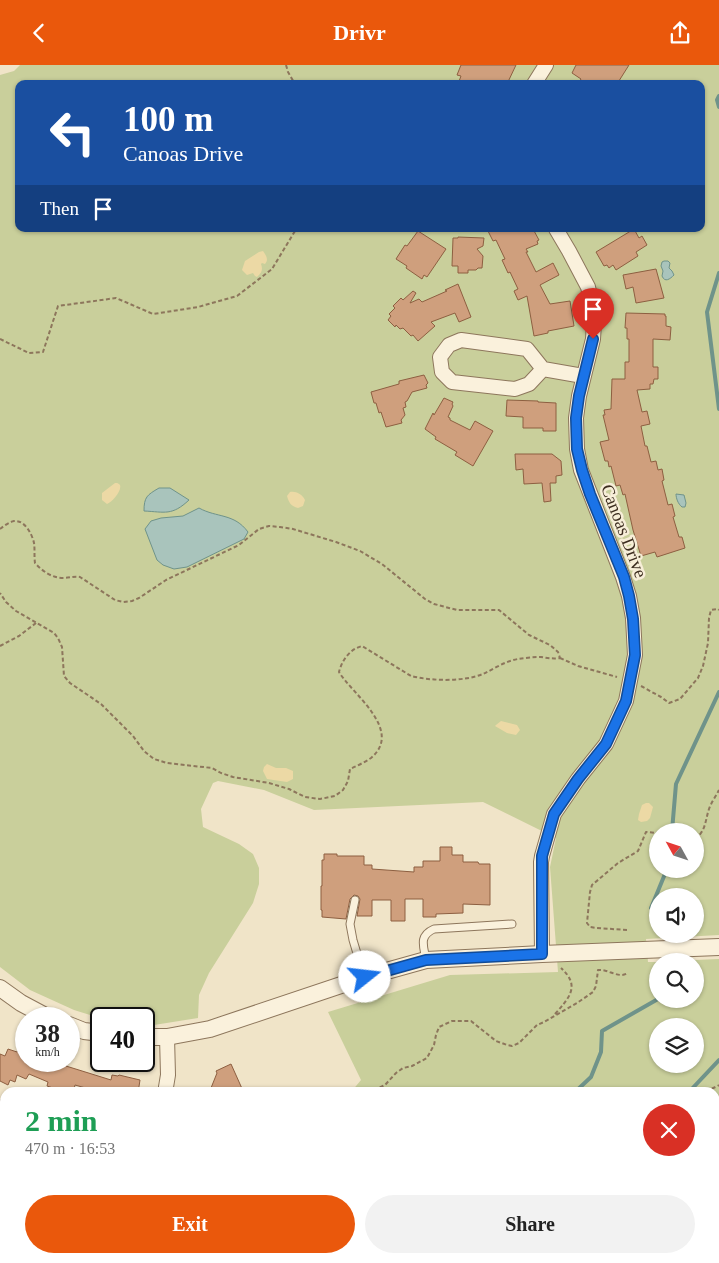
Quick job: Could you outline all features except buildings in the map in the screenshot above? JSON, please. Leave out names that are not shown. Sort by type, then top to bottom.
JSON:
[{"type":"street","points":[[537,80],[546,65]]},
{"type":"street","name":"Canoas Drive","points":[[546,954],[542,856],[554,814],[578,779],[606,744],[626,701],[635,655],[633,619],[624,577],[584,478],[577,449],[576,418],[579,396],[593,339],[592,304],[588,287],[558,232]]},
{"type":"street","points":[[543,369],[529,384],[515,389],[452,382],[442,372],[440,357],[448,345],[460,340],[496,344],[527,349],[543,369],[583,376]]},
{"type":"street","points":[[155,1037],[168,1037],[210,1029],[365,977],[426,960],[719,947]]},
{"type":"street","points":[[0,988],[28,1007]]},
{"type":"street","points":[[166,1087],[168,1075],[168,1037]]},
{"type":"lane","points":[[355,900],[350,924],[352,939],[365,977]]},
{"type":"lane","points":[[426,960],[423,943],[424,937],[434,929],[512,924]]},
{"type":"path","points":[[286,65],[293,80]]},
{"type":"path","points":[[0,339],[29,353],[44,351],[58,306],[116,297],[152,314],[198,307],[237,296],[272,269],[294,232]]},
{"type":"path","points":[[0,529],[13,521],[20,522],[26,526],[31,535],[34,544],[35,563],[46,573],[58,578],[80,577],[116,600],[123,602],[140,599],[166,580],[240,545],[259,529],[269,526],[293,529],[360,551],[382,564],[425,599],[434,603],[457,610],[499,611],[529,635],[550,645],[558,652],[560,658]]},
{"type":"path","points":[[0,593],[10,606],[54,633],[62,647],[64,676],[70,683],[102,704],[133,736],[144,751],[154,759],[167,763],[212,768],[233,777],[269,783],[289,789],[305,797],[320,799],[335,796],[343,790],[348,781],[350,769],[373,756],[381,743],[381,733],[376,719],[357,693],[347,684],[340,672],[345,658],[356,647],[362,645],[418,678],[436,680],[473,678],[516,659],[540,657],[560,658],[578,667],[620,678]]},
{"type":"path","points":[[640,685],[669,703],[680,699],[698,678],[703,667],[708,643],[709,617],[711,610],[719,610]]},
{"type":"path","points":[[0,645],[19,637],[36,623]]},
{"type":"path","points":[[704,828],[710,807],[719,790]]},
{"type":"path","points":[[627,930],[590,927],[587,923],[590,892],[595,881],[618,863],[638,851],[646,832],[649,832]]},
{"type":"path","points":[[546,954],[570,979],[572,986],[569,998],[554,1016]]},
{"type":"path","points":[[381,1087],[403,1068],[412,1066],[427,1058],[434,1045],[439,1027],[444,1024],[452,1021],[471,1021],[496,1041],[512,1046],[519,1043],[537,1025],[578,1003],[593,992],[596,986],[598,970],[604,969],[619,975],[626,975],[628,973]]},
{"type":"green space","points":[[20,65],[719,65],[719,935],[704,936],[704,888],[649,888],[649,939],[646,939],[649,962],[649,1008],[704,1008],[704,960],[719,959],[719,1087],[355,1087],[361,1080],[328,1012],[450,975],[558,972],[550,867],[556,838],[483,802],[314,810],[264,790],[218,781],[213,783],[201,809],[203,827],[239,844],[253,854],[259,868],[259,884],[253,903],[209,973],[199,995],[198,1018],[155,1025],[155,1007],[90,1007],[90,1015],[80,1012],[80,1007],[67,1007],[30,990],[0,967],[0,75],[14,71]]},
{"type":"sand","points":[[263,251],[267,261],[265,264],[261,264],[261,272],[257,277],[253,273],[247,275],[242,270],[245,261]]},
{"type":"sand","points":[[115,483],[120,485],[120,490],[114,499],[107,504],[102,500],[102,493]]},
{"type":"sand","points":[[290,492],[302,496],[305,500],[303,506],[298,508],[291,504],[287,496]]},
{"type":"sand","points":[[501,721],[517,725],[520,730],[516,735],[507,733],[495,726]]},
{"type":"sand","points":[[267,764],[276,768],[286,768],[293,771],[293,779],[287,782],[267,779],[263,771]]},
{"type":"sand","points":[[646,803],[653,807],[650,818],[647,821],[641,822],[638,820],[639,814],[642,805]]},
{"type":"water","points":[[664,261],[670,263],[669,268],[674,275],[668,280],[662,276],[661,266]]},
{"type":"water","points":[[159,488],[170,488],[189,500],[173,511],[144,511],[147,497]]},
{"type":"water","points":[[676,494],[684,495],[685,507],[679,504]]},
{"type":"water","points":[[199,508],[231,519],[243,526],[248,532],[244,539],[187,567],[174,569],[163,565],[157,560],[145,529],[151,521],[183,516]]},
{"type":"waterway","points":[[719,96],[717,100],[719,107]]},
{"type":"waterway","points":[[719,273],[707,312],[719,409]]},
{"type":"waterway","points":[[673,823],[676,784],[719,692]]},
{"type":"waterway","points":[[659,888],[663,878]]},
{"type":"waterway","points":[[580,1087],[591,1077],[601,1052],[602,1031],[649,1004]]},
{"type":"waterway","points":[[694,1087],[719,1060]]},
{"type":"route","points":[[365,977],[426,960],[542,954],[541,862],[554,814],[578,779],[606,744],[626,701],[635,655],[633,619],[624,577],[590,494],[577,449],[576,418],[579,396],[593,339]]}]
